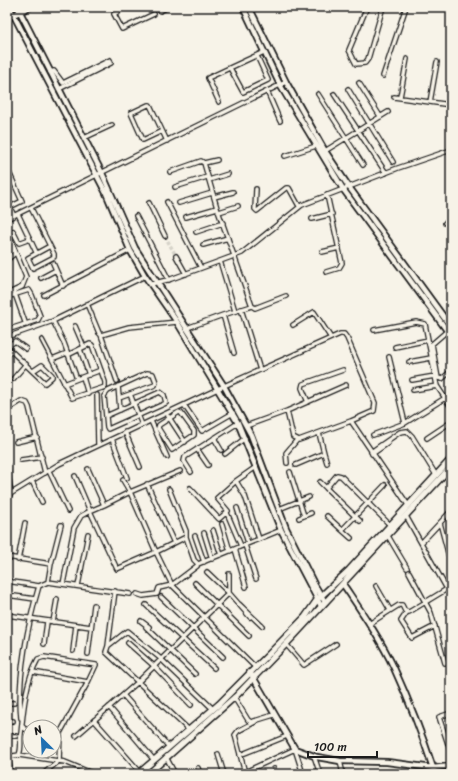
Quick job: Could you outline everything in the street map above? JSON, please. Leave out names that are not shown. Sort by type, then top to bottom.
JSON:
[{"type":"main road","points":[[139,773],[213,709],[297,625],[317,600],[390,525],[451,459]]},
{"type":"main road","points":[[148,774],[234,697],[253,678],[343,584],[451,467]]},
{"type":"street","points":[[7,18],[15,11],[30,7]]},
{"type":"street","points":[[125,7],[114,12],[122,29],[154,14]]},
{"type":"street","points":[[156,7],[160,11],[168,7]]},
{"type":"street","points":[[243,7],[280,84],[343,189],[449,329]]},
{"type":"street","points":[[249,7],[286,82],[325,151],[449,329],[451,336]]},
{"type":"street","points":[[367,7],[349,50],[356,64],[365,63],[368,59],[384,7]]},
{"type":"street","points":[[383,76],[406,7]]},
{"type":"street","points":[[15,11],[50,72],[102,173],[135,248],[224,386],[246,426],[286,528],[325,602]]},
{"type":"street","points":[[15,11],[97,176],[130,250],[145,276],[177,322],[233,413],[245,438],[281,530],[321,606]]},
{"type":"street","points":[[219,102],[208,78],[264,52]]},
{"type":"street","points":[[230,68],[243,92],[268,80],[257,56]]},
{"type":"street","points":[[400,97],[407,59]]},
{"type":"street","points":[[59,89],[64,85],[110,60],[111,63],[64,85]]},
{"type":"street","points":[[430,102],[437,62]]},
{"type":"street","points":[[50,72],[54,70],[64,85]]},
{"type":"street","points":[[7,219],[286,82]]},
{"type":"street","points":[[359,83],[380,116]]},
{"type":"street","points":[[394,97],[449,104],[451,85]]},
{"type":"street","points":[[348,89],[393,162]]},
{"type":"street","points":[[267,90],[280,121]]},
{"type":"street","points":[[318,94],[364,165]]},
{"type":"street","points":[[334,94],[386,173]]},
{"type":"street","points":[[162,131],[143,140],[131,112],[148,104],[150,106],[167,141]]},
{"type":"street","points":[[325,151],[388,112]]},
{"type":"street","points":[[84,138],[112,125]]},
{"type":"street","points":[[285,156],[316,146]]},
{"type":"street","points":[[152,284],[169,280],[242,253],[299,206],[451,150]]},
{"type":"street","points":[[170,172],[201,161],[204,164],[217,160]]},
{"type":"street","points":[[204,164],[212,193],[252,306]]},
{"type":"street","points":[[7,168],[9,176],[22,201],[10,207]]},
{"type":"street","points":[[175,187],[228,174]]},
{"type":"street","points":[[256,190],[255,209],[257,211],[286,188],[289,188],[299,206]]},
{"type":"street","points":[[214,197],[233,192]]},
{"type":"street","points":[[179,203],[212,193]]},
{"type":"street","points":[[326,272],[341,265],[339,248],[327,195]]},
{"type":"street","points":[[7,201],[30,239],[36,252]]},
{"type":"street","points":[[167,202],[201,268]]},
{"type":"street","points":[[149,203],[165,236]]},
{"type":"street","points":[[186,217],[238,206]]},
{"type":"street","points":[[31,208],[50,246],[54,259],[32,268],[28,258],[36,252],[50,246]]},
{"type":"street","points":[[312,219],[332,214]]},
{"type":"street","points":[[136,216],[169,280]]},
{"type":"street","points":[[445,223],[451,222]]},
{"type":"street","points":[[196,232],[223,223]]},
{"type":"street","points":[[7,231],[26,277],[22,287],[7,296]]},
{"type":"street","points":[[12,231],[19,243],[30,239]]},
{"type":"street","points":[[203,245],[228,238]]},
{"type":"street","points":[[7,240],[14,254],[7,260]]},
{"type":"street","points":[[322,252],[339,248]]},
{"type":"street","points":[[44,295],[130,250]]},
{"type":"street","points":[[176,256],[186,274]]},
{"type":"street","points":[[220,261],[235,311]]},
{"type":"street","points":[[53,264],[63,286]]},
{"type":"street","points":[[41,278],[56,270]]},
{"type":"street","points":[[7,337],[53,321],[145,276]]},
{"type":"street","points":[[7,296],[27,290],[32,295],[39,318],[7,330]]},
{"type":"street","points":[[15,294],[27,330]]},
{"type":"street","points":[[187,328],[241,309],[252,306],[255,308],[260,307],[286,296]]},
{"type":"street","points":[[87,304],[101,335],[117,381]]},
{"type":"street","points":[[241,309],[260,370]]},
{"type":"street","points":[[293,325],[314,312],[331,338]]},
{"type":"street","points":[[223,315],[234,353]]},
{"type":"street","points":[[53,321],[68,354],[77,379]]},
{"type":"street","points":[[101,335],[135,326],[177,322]]},
{"type":"street","points":[[374,330],[416,322],[424,323],[426,326],[437,386],[451,407]]},
{"type":"street","points":[[75,326],[89,375]]},
{"type":"street","points":[[449,329],[432,344],[438,378],[442,379],[451,371]]},
{"type":"street","points":[[7,465],[9,495],[47,472],[112,438],[331,338],[344,334],[348,338],[376,403],[374,412],[297,440],[286,453],[287,463]]},
{"type":"street","points":[[42,340],[72,398],[88,394],[106,385],[94,347],[90,344],[68,354],[52,359]]},
{"type":"street","points":[[395,347],[428,340]]},
{"type":"street","points":[[26,349],[17,341],[13,342],[7,347],[44,383],[52,377],[52,375],[42,365],[33,371]]},
{"type":"street","points":[[389,357],[405,424]]},
{"type":"street","points":[[409,362],[431,358]]},
{"type":"street","points":[[12,379],[26,364]]},
{"type":"street","points":[[64,384],[101,370]]},
{"type":"street","points":[[308,402],[302,388],[303,384],[343,370]]},
{"type":"street","points":[[106,416],[160,392],[166,400],[165,405],[108,429],[106,416],[105,393],[147,373],[153,374],[156,382],[155,384],[119,398]]},
{"type":"street","points":[[412,380],[435,376]]},
{"type":"street","points":[[83,377],[88,394]]},
{"type":"street","points":[[246,426],[287,411],[346,385]]},
{"type":"street","points":[[118,386],[120,410]]},
{"type":"street","points":[[413,390],[437,386]]},
{"type":"street","points":[[130,394],[142,425]]},
{"type":"street","points":[[97,396],[98,445]]},
{"type":"street","points":[[373,435],[405,424],[444,398]]},
{"type":"street","points":[[7,410],[21,401],[27,403],[47,472],[68,511]]},
{"type":"street","points":[[184,405],[202,431],[233,413]]},
{"type":"street","points":[[287,411],[293,437],[297,440]]},
{"type":"street","points":[[181,412],[194,433],[194,436],[174,449],[170,447],[158,428],[159,425],[169,418],[181,412]]},
{"type":"street","points":[[166,414],[185,442]]},
{"type":"street","points":[[151,421],[167,457]]},
{"type":"street","points":[[351,421],[371,453],[408,505]]},
{"type":"street","points":[[428,438],[451,422]]},
{"type":"street","points":[[191,472],[183,459],[238,423]]},
{"type":"street","points":[[371,453],[400,432],[407,431],[412,436],[436,475]]},
{"type":"street","points":[[125,432],[140,468]]},
{"type":"street","points":[[319,433],[327,463]]},
{"type":"street","points":[[16,442],[37,437]]},
{"type":"street","points":[[112,438],[130,492],[172,585],[255,667]]},
{"type":"street","points":[[214,438],[221,450]]},
{"type":"street","points":[[225,454],[245,438]]},
{"type":"street","points":[[371,453],[388,443]]},
{"type":"street","points":[[197,449],[208,465]]},
{"type":"street","points":[[296,465],[324,453]]},
{"type":"street","points":[[21,460],[42,457]]},
{"type":"street","points":[[245,545],[227,513],[228,511],[217,498],[236,481],[256,467]]},
{"type":"street","points":[[88,469],[104,505]]},
{"type":"street","points":[[63,584],[74,528],[81,516],[130,492],[180,471]]},
{"type":"street","points":[[290,472],[304,516]]},
{"type":"street","points":[[326,488],[339,474],[390,525]]},
{"type":"street","points":[[75,476],[117,569],[186,537]]},
{"type":"street","points":[[32,481],[42,502]]},
{"type":"street","points":[[236,481],[245,496],[258,539]]},
{"type":"street","points":[[320,482],[360,521]]},
{"type":"street","points":[[148,484],[174,543]]},
{"type":"street","points":[[342,530],[385,485]]},
{"type":"street","points":[[190,488],[217,519],[227,513]]},
{"type":"street","points":[[169,489],[186,531],[186,537],[196,563],[212,559],[281,530]]},
{"type":"street","points":[[279,509],[309,497]]},
{"type":"street","points":[[237,508],[245,545],[256,579]]},
{"type":"street","points":[[422,542],[451,511]]},
{"type":"street","points":[[299,518],[311,513]]},
{"type":"street","points":[[328,516],[351,538]]},
{"type":"street","points":[[406,516],[450,589],[407,612],[401,620],[412,638],[435,626]]},
{"type":"street","points":[[18,560],[25,523]]},
{"type":"street","points":[[440,523],[451,564]]},
{"type":"street","points":[[222,524],[230,551]]},
{"type":"street","points":[[48,582],[61,525]]},
{"type":"street","points":[[213,530],[221,555]]},
{"type":"street","points":[[204,533],[212,559]]},
{"type":"street","points":[[78,586],[88,534]]},
{"type":"street","points":[[195,536],[204,562]]},
{"type":"street","points":[[388,536],[407,568]]},
{"type":"street","points":[[235,549],[246,587]]},
{"type":"street","points":[[7,557],[18,560],[51,564]]},
{"type":"street","points":[[137,594],[143,596],[158,594],[159,588],[172,585],[196,566]]},
{"type":"street","points":[[207,572],[262,626]]},
{"type":"street","points":[[409,572],[426,601],[435,626],[445,663]]},
{"type":"street","points":[[229,574],[229,593],[250,617]]},
{"type":"street","points":[[7,581],[39,586],[48,582],[130,594]]},
{"type":"street","points":[[195,583],[249,636]]},
{"type":"street","points":[[343,584],[369,624],[393,667],[421,732],[434,774]]},
{"type":"street","points":[[19,756],[22,746],[20,736],[22,726],[19,703],[29,620],[39,586]]},
{"type":"street","points":[[376,586],[390,610]]},
{"type":"street","points":[[115,591],[106,652],[189,730]]},
{"type":"street","points":[[76,736],[138,682],[229,593]]},
{"type":"street","points":[[7,595],[35,599]]},
{"type":"street","points":[[161,597],[223,656]]},
{"type":"street","points":[[53,622],[57,599]]},
{"type":"street","points":[[369,624],[401,604],[407,612]]},
{"type":"street","points":[[88,654],[94,605]]},
{"type":"street","points":[[146,605],[214,668]]},
{"type":"street","points":[[7,615],[29,620],[91,627]]},
{"type":"street","points":[[141,621],[195,674]]},
{"type":"street","points":[[44,644],[47,622]]},
{"type":"street","points":[[73,651],[76,625]]},
{"type":"street","points":[[146,627],[171,649]]},
{"type":"street","points":[[108,646],[127,631],[161,659],[213,709]]},
{"type":"street","points":[[128,644],[154,666],[191,705]]},
{"type":"street","points":[[286,644],[302,664],[305,665],[336,644]]},
{"type":"street","points":[[23,719],[24,703],[38,658],[44,656],[94,663],[96,667],[62,729]]},
{"type":"street","points":[[33,672],[88,682]]},
{"type":"street","points":[[250,672],[295,749],[303,774]]},
{"type":"street","points":[[123,695],[169,747]]},
{"type":"street","points":[[234,697],[248,720],[255,722]]},
{"type":"street","points":[[7,703],[14,703]]},
{"type":"street","points":[[109,707],[154,760]]},
{"type":"street","points":[[451,713],[439,717],[449,741],[451,753]]},
{"type":"street","points":[[274,715],[255,722],[238,731],[235,735],[245,773],[295,749],[314,756],[340,761],[387,762],[433,768],[451,766]]},
{"type":"street","points":[[94,720],[139,773]]},
{"type":"street","points":[[7,721],[13,721]]},
{"type":"street","points":[[7,736],[16,736]]},
{"type":"street","points":[[240,755],[287,736]]},
{"type":"street","points":[[218,754],[224,774]]},
{"type":"street","points":[[11,774],[8,757],[19,756],[59,761],[94,774]]},
{"type":"street","points":[[314,756],[320,774]]},
{"type":"street","points":[[166,757],[175,774]]},
{"type":"street","points":[[43,774],[59,761]]},
{"type":"street","points":[[340,761],[343,774]]},
{"type":"street","points":[[198,768],[200,774]]},
{"type":"street","points":[[274,769],[275,774]]},
{"type":"tunnel","points":[[165,236],[176,256]]}]
